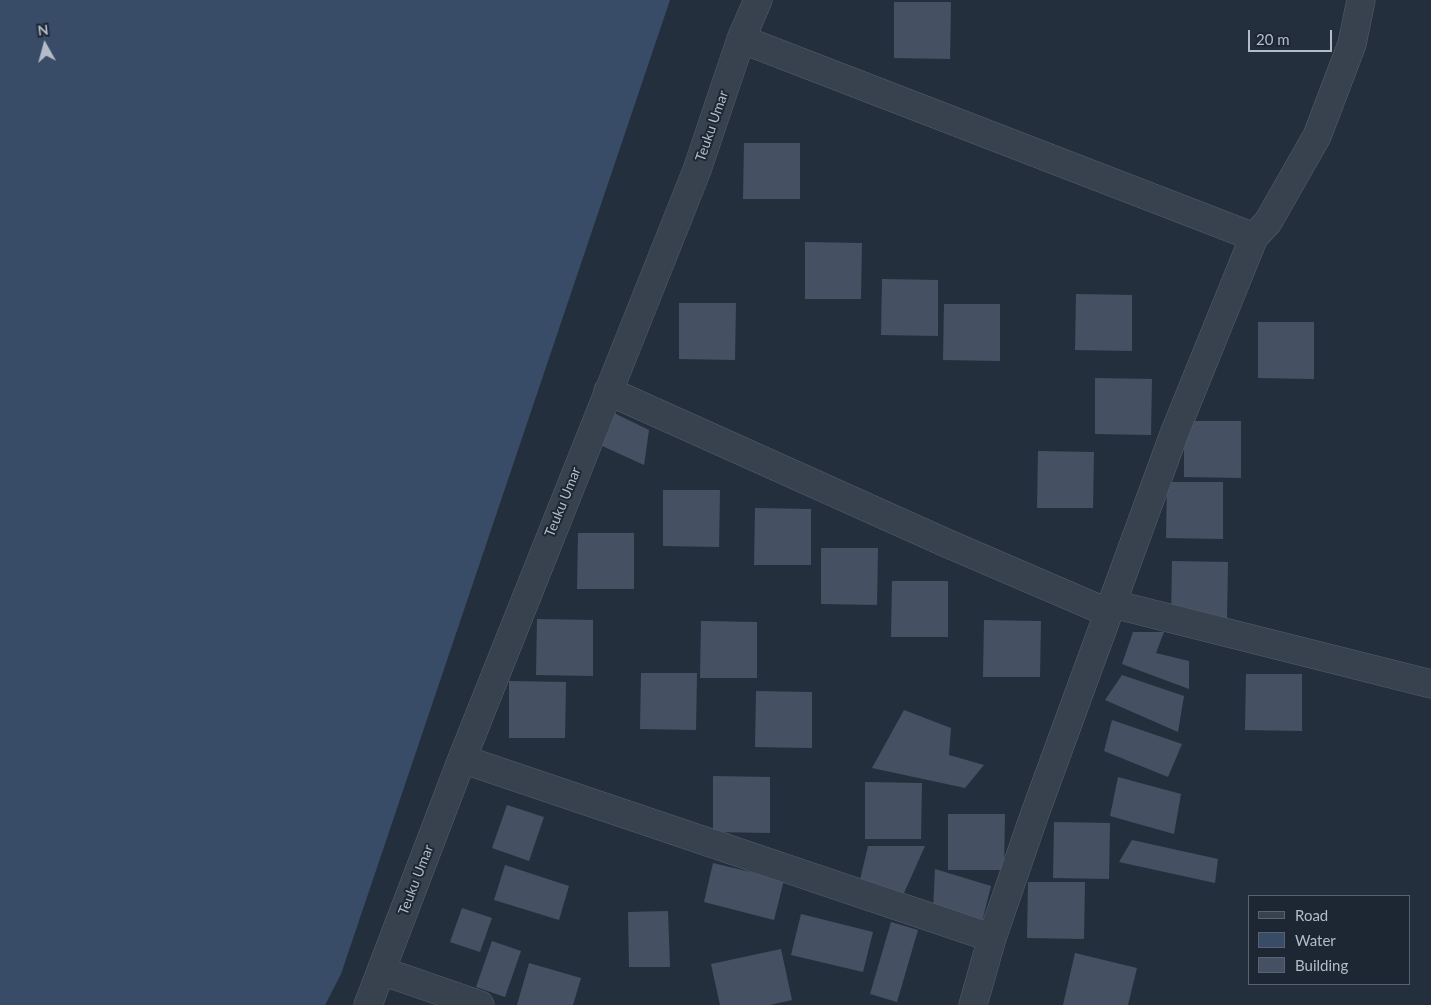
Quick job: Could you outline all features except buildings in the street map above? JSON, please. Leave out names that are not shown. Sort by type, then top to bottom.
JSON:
[{"type":"street","name":"Teuku Umar","points":[[368,1005],[462,759],[697,170],[741,39],[758,0]]},
{"type":"street","points":[[973,1005],[992,938],[1034,816],[1174,434],[1254,237],[1268,222],[1316,136],[1352,44],[1361,0]]},
{"type":"street","points":[[741,39],[1254,237]]},
{"type":"street","points":[[608,391],[935,538],[1111,608],[1431,684]]},
{"type":"street","points":[[462,759],[992,938]]},
{"type":"street","points":[[382,971],[480,1005]]},
{"type":"water","points":[[0,0],[670,0],[341,974],[325,1005],[0,1005]]}]
